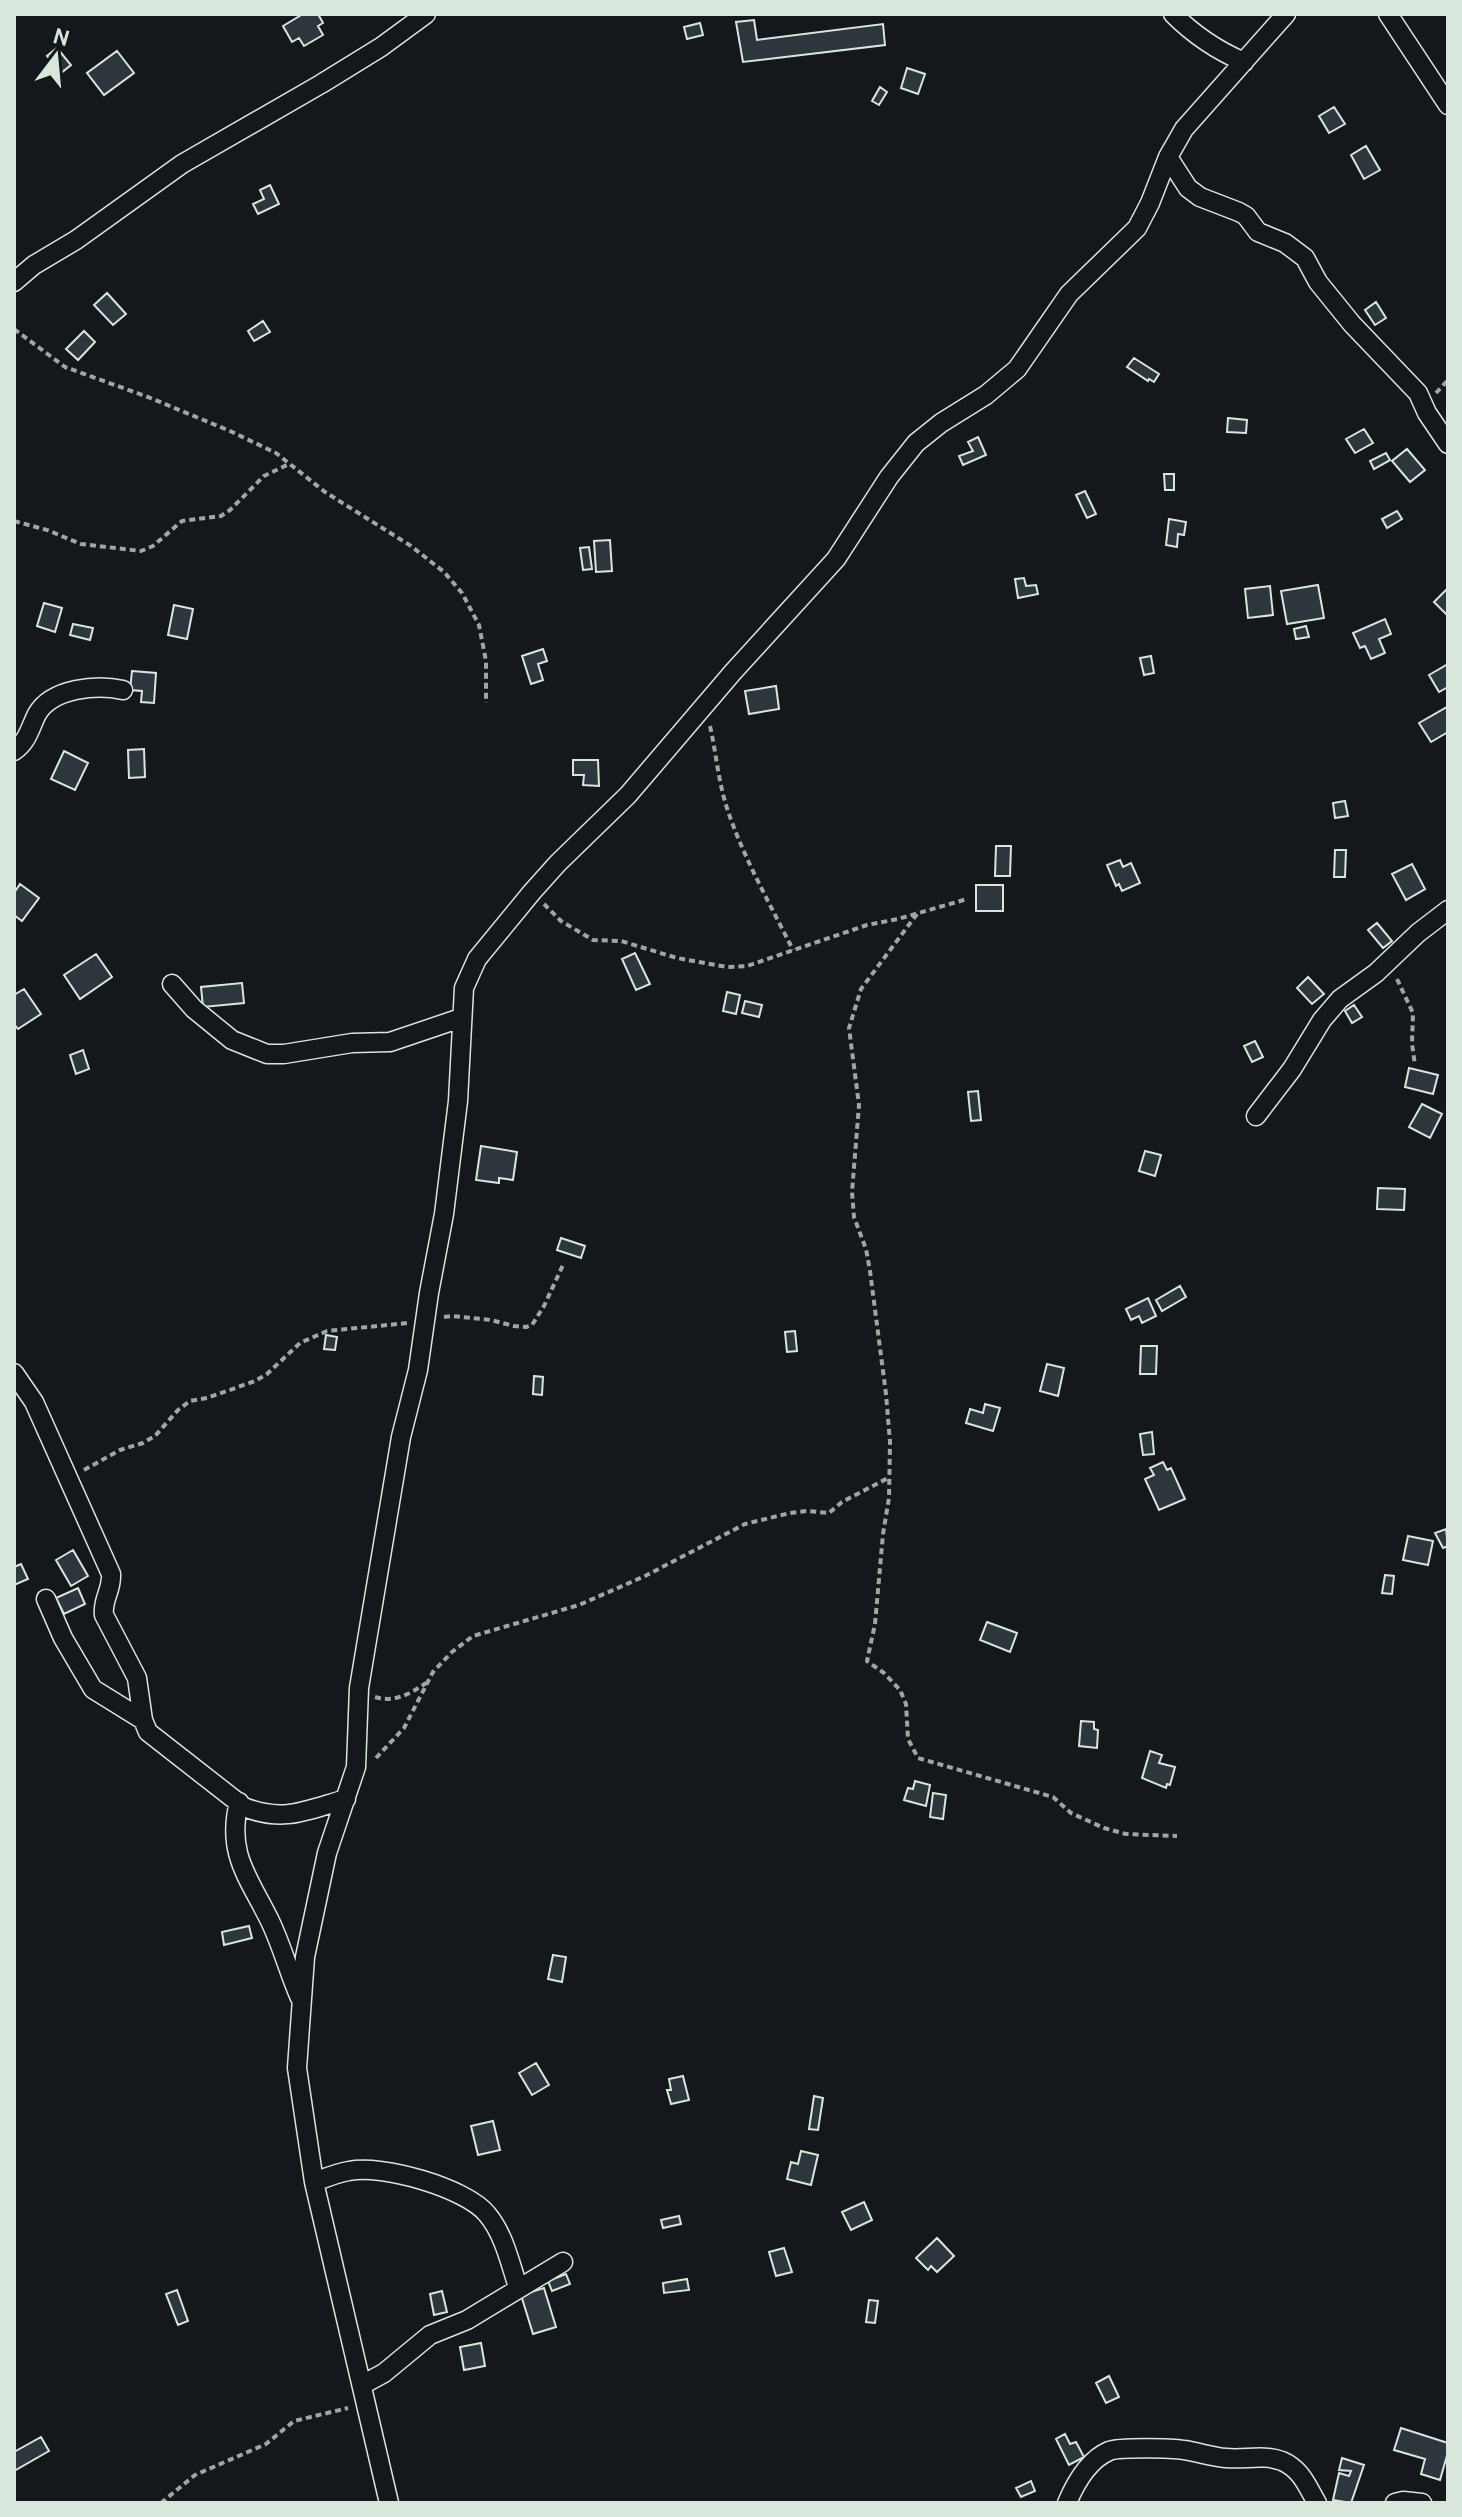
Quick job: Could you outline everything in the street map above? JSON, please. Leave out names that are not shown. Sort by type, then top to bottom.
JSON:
[{"type":"street","points":[[14,282],[34,265],[87,232],[182,164],[333,77],[426,14]]},
{"type":"street","points":[[1173,14],[1217,50],[1244,62]]},
{"type":"street","points":[[389,2503],[314,2182],[297,2068],[305,1957],[327,1853],[356,1767],[359,1688],[401,1437],[418,1370],[426,1321],[458,1101],[464,988],[477,959],[528,896],[628,795],[836,559],[889,477],[916,443],[986,395],[1017,369],[1069,294],[1137,228],[1168,157],[1184,129],[1286,14]]},
{"type":"street","points":[[1388,14],[1448,105]]},
{"type":"street","points":[[1168,157],[1181,180],[1200,197],[1246,216],[1258,232],[1285,243],[1305,258],[1318,282],[1352,324],[1418,393],[1448,444]]},
{"type":"street","points":[[14,751],[28,737],[36,717],[48,703],[78,689],[123,690]]},
{"type":"street","points":[[1256,1116],[1340,999],[1388,963],[1418,933],[1448,910]]},
{"type":"street","points":[[172,984],[194,1009],[223,1034],[267,1054],[352,1043],[390,1042],[461,1018]]},
{"type":"street","points":[[14,1373],[34,1402],[111,1574],[112,1586],[103,1608],[104,1615],[137,1678],[143,1720],[148,1732],[239,1802],[262,1814],[281,1816],[346,1799]]},
{"type":"street","points":[[46,1599],[63,1638],[93,1689],[143,1720]]},
{"type":"street","points":[[239,1802],[235,1830],[240,1864],[271,1923],[302,2002]]},
{"type":"street","points":[[314,2182],[350,2170],[375,2170],[457,2193],[484,2210],[492,2221],[502,2239],[518,2287]]},
{"type":"street","points":[[364,2394],[430,2335],[467,2320],[563,2262]]},
{"type":"street","points":[[1067,2503],[1075,2483],[1109,2451],[1179,2449],[1226,2458],[1267,2457],[1284,2462],[1296,2469],[1317,2503]]},
{"type":"street","points":[[1395,2503],[1422,2503]]},
{"type":"path","points":[[14,329],[65,367],[103,379],[276,453],[325,492],[411,546],[444,572],[462,593],[479,625],[486,661],[486,703]]},
{"type":"path","points":[[14,521],[81,544],[141,551],[153,546],[182,521],[221,516],[264,476],[289,464]]},
{"type":"path","points":[[710,700],[709,716],[716,767],[726,807],[793,950]]},
{"type":"path","points":[[528,896],[537,899],[561,921],[584,936],[599,941],[621,941],[677,958],[727,967],[747,966],[867,925],[967,899]]},
{"type":"path","points":[[917,914],[861,989],[849,1028],[859,1105],[853,1183],[854,1217],[866,1249],[870,1271],[886,1394],[890,1477],[875,1624],[867,1658],[900,1690],[906,1704],[908,1739],[918,1758],[1053,1797],[1071,1813],[1104,1828],[1126,1834],[1177,1836]]},
{"type":"path","points":[[1388,963],[1413,1013],[1415,1065]]},
{"type":"path","points":[[67,1480],[109,1455],[155,1436],[190,1401],[255,1381],[300,1343],[327,1331],[452,1316],[526,1327],[537,1319],[563,1265]]},
{"type":"path","points":[[356,1767],[373,1760],[404,1728],[433,1672],[473,1636],[579,1605],[645,1576],[745,1524],[790,1513],[829,1513],[842,1502],[890,1477]]},
{"type":"path","points":[[359,1688],[387,1700],[400,1698],[428,1682]]},
{"type":"path","points":[[161,2503],[195,2475],[266,2444],[294,2421],[346,2409],[364,2394]]},
{"type":"building","points":[[303,14],[318,14],[323,23],[318,26],[323,35],[304,46],[299,38],[292,42],[283,26]]},
{"type":"building","points":[[754,20],[757,40],[883,24],[885,45],[743,62],[736,22]]},
{"type":"building","points":[[700,23],[703,35],[687,39],[684,27]]},
{"type":"building","points":[[57,48],[71,65],[61,73],[47,56]]},
{"type":"building","points":[[117,51],[134,73],[104,95],[87,73]]},
{"type":"building","points":[[907,68],[925,74],[918,94],[901,88]]},
{"type":"building","points":[[880,87],[887,92],[879,105],[872,101]]},
{"type":"building","points":[[1334,107],[1345,124],[1329,133],[1319,116]]},
{"type":"building","points":[[1366,146],[1380,170],[1364,179],[1351,155]]},
{"type":"building","points":[[270,185],[279,204],[258,214],[253,204],[264,199],[260,190]]},
{"type":"building","points":[[107,293],[126,314],[113,325],[94,305]]},
{"type":"building","points":[[1376,302],[1386,318],[1375,325],[1365,310]]},
{"type":"building","points":[[263,321],[270,332],[254,341],[248,331]]},
{"type":"building","points":[[84,331],[95,342],[78,360],[66,349]]},
{"type":"building","points":[[1134,358],[1159,374],[1154,382],[1127,367]]},
{"type":"building","points":[[1228,418],[1247,420],[1246,433],[1227,432]]},
{"type":"building","points":[[1364,429],[1373,443],[1355,453],[1346,439]]},
{"type":"building","points":[[978,437],[986,455],[963,465],[959,456],[973,451],[968,442]]},
{"type":"building","points":[[1407,449],[1425,470],[1410,482],[1392,461]]},
{"type":"building","points":[[1386,453],[1390,460],[1374,469],[1370,461]]},
{"type":"building","points":[[1164,474],[1174,474],[1174,490],[1165,490]]},
{"type":"building","points":[[1085,491],[1096,514],[1087,518],[1076,495]]},
{"type":"building","points":[[1397,511],[1402,519],[1387,528],[1382,519]]},
{"type":"building","points":[[1169,519],[1186,522],[1184,535],[1178,534],[1177,547],[1166,545]]},
{"type":"building","points":[[610,540],[612,571],[596,572],[594,541]]},
{"type":"building","points":[[589,547],[592,569],[583,570],[580,548]]},
{"type":"building","points":[[1024,578],[1026,586],[1036,585],[1038,594],[1018,598],[1015,579]]},
{"type":"building","points":[[1318,585],[1324,618],[1287,624],[1281,591]]},
{"type":"building","points":[[1270,586],[1273,615],[1248,618],[1245,589]]},
{"type":"building","points":[[1448,591],[1447,615],[1434,602]]},
{"type":"building","points":[[44,603],[62,608],[55,632],[37,626]]},
{"type":"building","points":[[174,605],[193,609],[187,639],[168,635]]},
{"type":"building","points":[[1385,619],[1391,634],[1379,639],[1385,653],[1371,659],[1365,646],[1360,648],[1353,633]]},
{"type":"building","points":[[73,624],[93,628],[90,640],[70,635]]},
{"type":"building","points":[[1306,626],[1309,637],[1296,639],[1294,629]]},
{"type":"building","points":[[543,649],[547,661],[538,664],[543,680],[531,684],[522,656]]},
{"type":"building","points":[[1151,656],[1154,673],[1144,675],[1140,658]]},
{"type":"building","points":[[1448,664],[1448,687],[1439,692],[1429,675]]},
{"type":"building","points":[[132,671],[156,673],[154,703],[141,702],[142,691],[130,690]]},
{"type":"building","points":[[776,686],[779,709],[749,714],[745,691]]},
{"type":"building","points":[[1447,707],[1448,732],[1431,742],[1419,723]]},
{"type":"building","points":[[144,749],[145,777],[129,778],[128,750]]},
{"type":"building","points":[[64,751],[88,763],[75,790],[51,779]]},
{"type":"building","points":[[573,760],[598,760],[599,786],[583,785],[584,775],[573,775]]},
{"type":"building","points":[[1345,801],[1348,816],[1335,818],[1333,803]]},
{"type":"building","points":[[996,846],[1011,846],[1010,876],[995,876]]},
{"type":"building","points":[[1335,850],[1346,850],[1345,877],[1334,877]]},
{"type":"building","points":[[1120,860],[1123,867],[1131,863],[1140,883],[1122,891],[1119,884],[1116,886],[1107,865]]},
{"type":"building","points":[[1412,864],[1425,889],[1406,900],[1392,874]]},
{"type":"building","points":[[20,884],[39,898],[22,921],[14,915],[14,893]]},
{"type":"building","points":[[976,885],[1003,885],[1003,911],[976,911]]},
{"type":"building","points":[[1377,923],[1392,941],[1383,948],[1368,930]]},
{"type":"building","points":[[635,953],[650,984],[636,990],[622,959]]},
{"type":"building","points":[[96,954],[112,977],[80,999],[64,975]]},
{"type":"building","points":[[1308,977],[1324,994],[1312,1004],[1297,988]]},
{"type":"building","points":[[242,983],[244,1003],[203,1007],[201,987]]},
{"type":"building","points":[[24,989],[41,1014],[18,1029],[14,1024],[14,995]]},
{"type":"building","points":[[727,992],[740,995],[736,1014],[723,1011]]},
{"type":"building","points":[[745,1001],[762,1005],[759,1017],[742,1013]]},
{"type":"building","points":[[1354,1005],[1362,1017],[1352,1023],[1345,1011]]},
{"type":"building","points":[[1255,1041],[1263,1057],[1252,1062],[1244,1046]]},
{"type":"building","points":[[83,1050],[89,1069],[76,1074],[70,1055]]},
{"type":"building","points":[[1409,1068],[1438,1075],[1433,1094],[1405,1087]]},
{"type":"building","points":[[978,1091],[981,1120],[971,1121],[968,1092]]},
{"type":"building","points":[[1422,1104],[1442,1114],[1430,1138],[1409,1127]]},
{"type":"building","points":[[481,1146],[517,1152],[513,1180],[499,1178],[499,1183],[476,1180]]},
{"type":"building","points":[[1145,1151],[1161,1155],[1155,1176],[1139,1171]]},
{"type":"building","points":[[1378,1188],[1405,1189],[1404,1210],[1377,1209]]},
{"type":"building","points":[[561,1238],[585,1246],[581,1258],[557,1250]]},
{"type":"building","points":[[1180,1286],[1186,1297],[1162,1311],[1156,1300]]},
{"type":"building","points":[[1148,1298],[1156,1316],[1142,1323],[1139,1316],[1131,1320],[1126,1309]]},
{"type":"building","points":[[795,1331],[797,1351],[787,1352],[785,1332]]},
{"type":"building","points":[[326,1335],[337,1337],[335,1350],[324,1349]]},
{"type":"building","points":[[1141,1346],[1157,1346],[1156,1374],[1140,1374]]},
{"type":"building","points":[[1047,1364],[1064,1368],[1058,1396],[1040,1391]]},
{"type":"building","points":[[534,1376],[543,1377],[542,1395],[533,1394]]},
{"type":"building","points":[[985,1404],[1000,1408],[993,1431],[966,1423],[970,1409],[983,1413]]},
{"type":"building","points":[[1152,1432],[1154,1454],[1143,1455],[1140,1434]]},
{"type":"building","points":[[1163,1462],[1167,1470],[1171,1468],[1185,1499],[1159,1510],[1145,1479],[1154,1475],[1150,1468]]},
{"type":"building","points":[[1446,1529],[1448,1546],[1443,1548],[1435,1533]]},
{"type":"building","points":[[1408,1536],[1433,1541],[1428,1565],[1403,1560]]},
{"type":"building","points":[[73,1550],[88,1576],[71,1586],[56,1560]]},
{"type":"building","points":[[21,1564],[28,1579],[14,1585],[14,1567]]},
{"type":"building","points":[[1385,1575],[1394,1576],[1392,1594],[1382,1593]]},
{"type":"building","points":[[78,1588],[85,1604],[64,1614],[56,1598]]},
{"type":"building","points":[[987,1622],[1017,1633],[1010,1652],[980,1640]]},
{"type":"building","points":[[1081,1721],[1094,1722],[1094,1729],[1098,1730],[1097,1748],[1079,1746]]},
{"type":"building","points":[[1150,1751],[1162,1755],[1159,1763],[1175,1767],[1170,1785],[1167,1784],[1166,1788],[1142,1778]]},
{"type":"building","points":[[915,1781],[930,1785],[926,1806],[904,1800],[908,1788],[913,1789]]},
{"type":"building","points":[[933,1793],[946,1795],[943,1819],[930,1817]]},
{"type":"building","points":[[249,1926],[252,1938],[224,1945],[222,1932]]},
{"type":"building","points":[[553,1955],[566,1957],[562,1982],[548,1979]]},
{"type":"building","points":[[536,2063],[549,2085],[532,2095],[519,2073]]},
{"type":"building","points":[[683,2076],[689,2100],[671,2104],[667,2090],[671,2090],[669,2079]]},
{"type":"building","points":[[814,2096],[823,2098],[818,2130],[809,2129]]},
{"type":"building","points":[[493,2121],[500,2150],[478,2155],[471,2126]]},
{"type":"building","points":[[801,2151],[818,2155],[811,2185],[787,2179],[791,2162],[798,2164]]},
{"type":"building","points":[[864,2202],[872,2220],[851,2230],[842,2212]]},
{"type":"building","points":[[679,2216],[681,2224],[663,2228],[661,2220]]},
{"type":"building","points":[[937,2238],[954,2256],[937,2272],[931,2266],[928,2270],[916,2258]]},
{"type":"building","points":[[784,2248],[792,2272],[776,2276],[769,2252]]},
{"type":"building","points":[[566,2274],[570,2284],[552,2291],[548,2281]]},
{"type":"building","points":[[687,2279],[689,2290],[664,2293],[663,2283]]},
{"type":"building","points":[[544,2288],[556,2327],[533,2334],[521,2295]]},
{"type":"building","points":[[177,2290],[188,2321],[178,2325],[166,2294]]},
{"type":"building","points":[[442,2291],[447,2312],[434,2315],[430,2294]]},
{"type":"building","points":[[869,2300],[878,2301],[875,2323],[866,2322]]},
{"type":"building","points":[[481,2343],[485,2366],[464,2370],[460,2347]]},
{"type":"building","points":[[1109,2376],[1119,2397],[1106,2403],[1096,2383]]},
{"type":"building","points":[[1401,2428],[1448,2443],[1440,2480],[1421,2474],[1425,2459],[1394,2450]]},
{"type":"building","points":[[1065,2434],[1070,2444],[1076,2442],[1084,2457],[1069,2465],[1056,2439]]},
{"type":"building","points":[[41,2437],[49,2451],[14,2471],[14,2452]]},
{"type":"building","points":[[1342,2458],[1364,2465],[1351,2503],[1333,2500],[1339,2473],[1349,2476],[1351,2471],[1339,2470]]},
{"type":"building","points":[[1031,2481],[1035,2491],[1021,2497],[1016,2488]]}]
